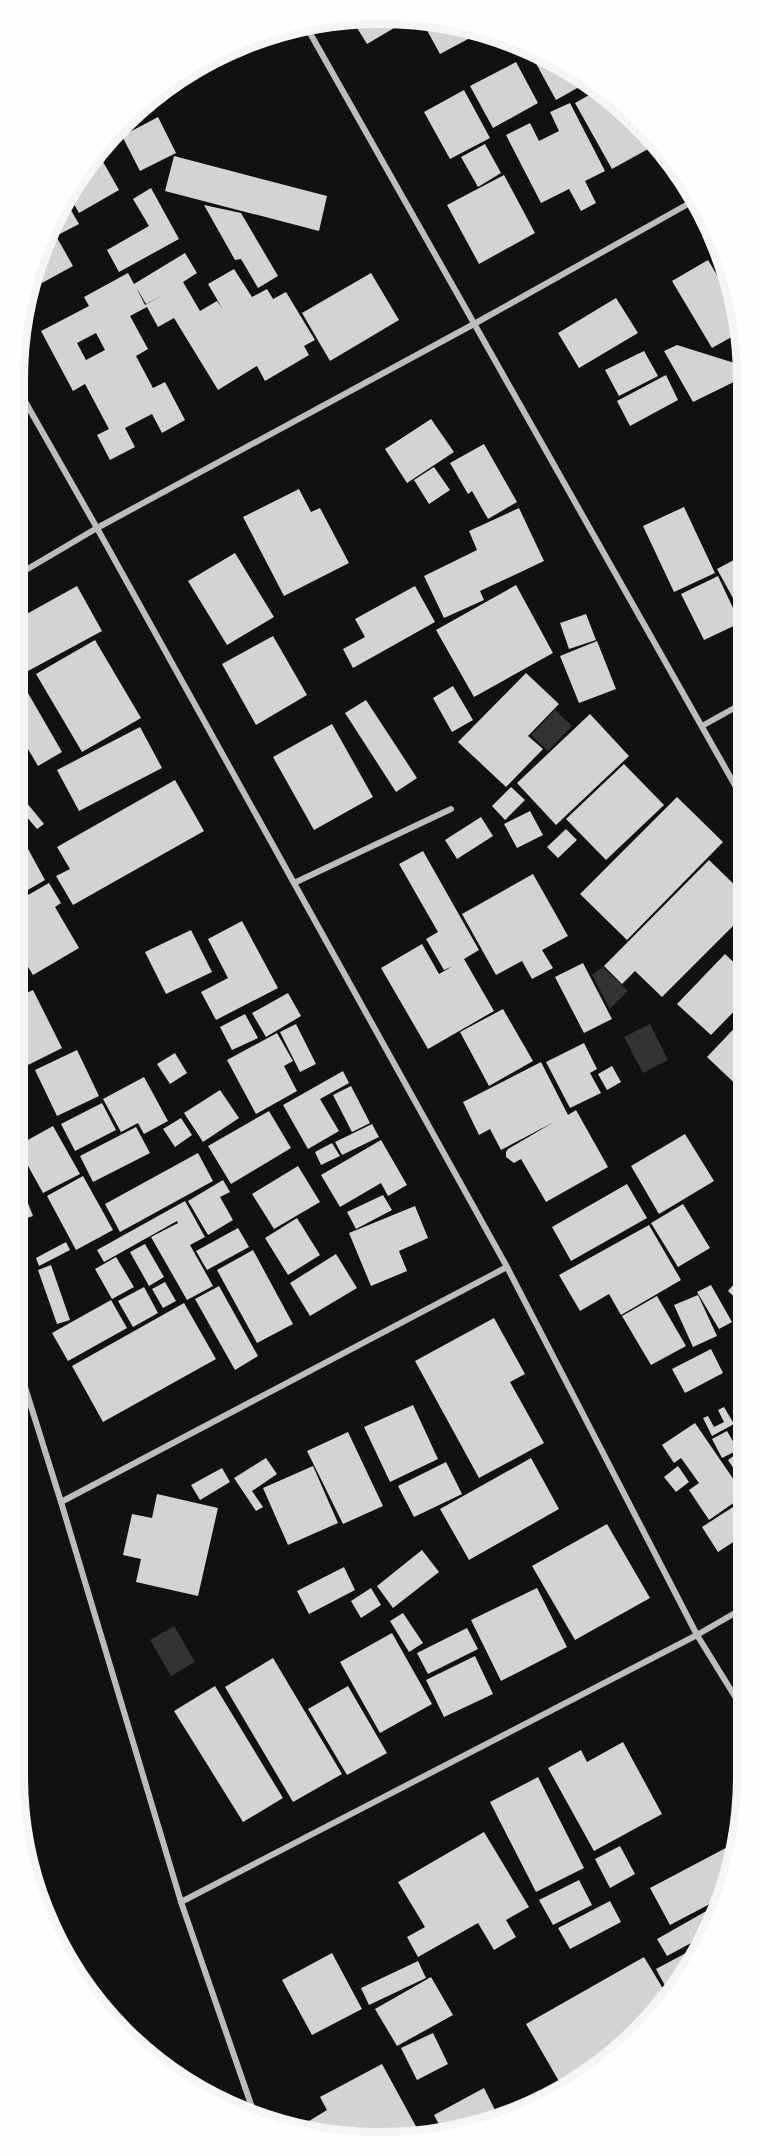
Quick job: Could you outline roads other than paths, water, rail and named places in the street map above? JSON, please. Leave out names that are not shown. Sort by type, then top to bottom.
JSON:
[{"type":"street","points":[[309,31],[737,789]]},
{"type":"street","points":[[24,571],[97,528],[474,324],[690,204]]},
{"type":"street","points":[[24,400],[507,1267],[697,1635],[737,1700]]},
{"type":"street","points":[[702,726],[737,706]]},
{"type":"street","points":[[294,883],[451,809]]},
{"type":"street","points":[[61,1502],[507,1267]]},
{"type":"street","points":[[24,1393],[61,1502],[181,1902],[252,2108]]},
{"type":"street","points":[[181,1902],[697,1635],[737,1612]]}]
